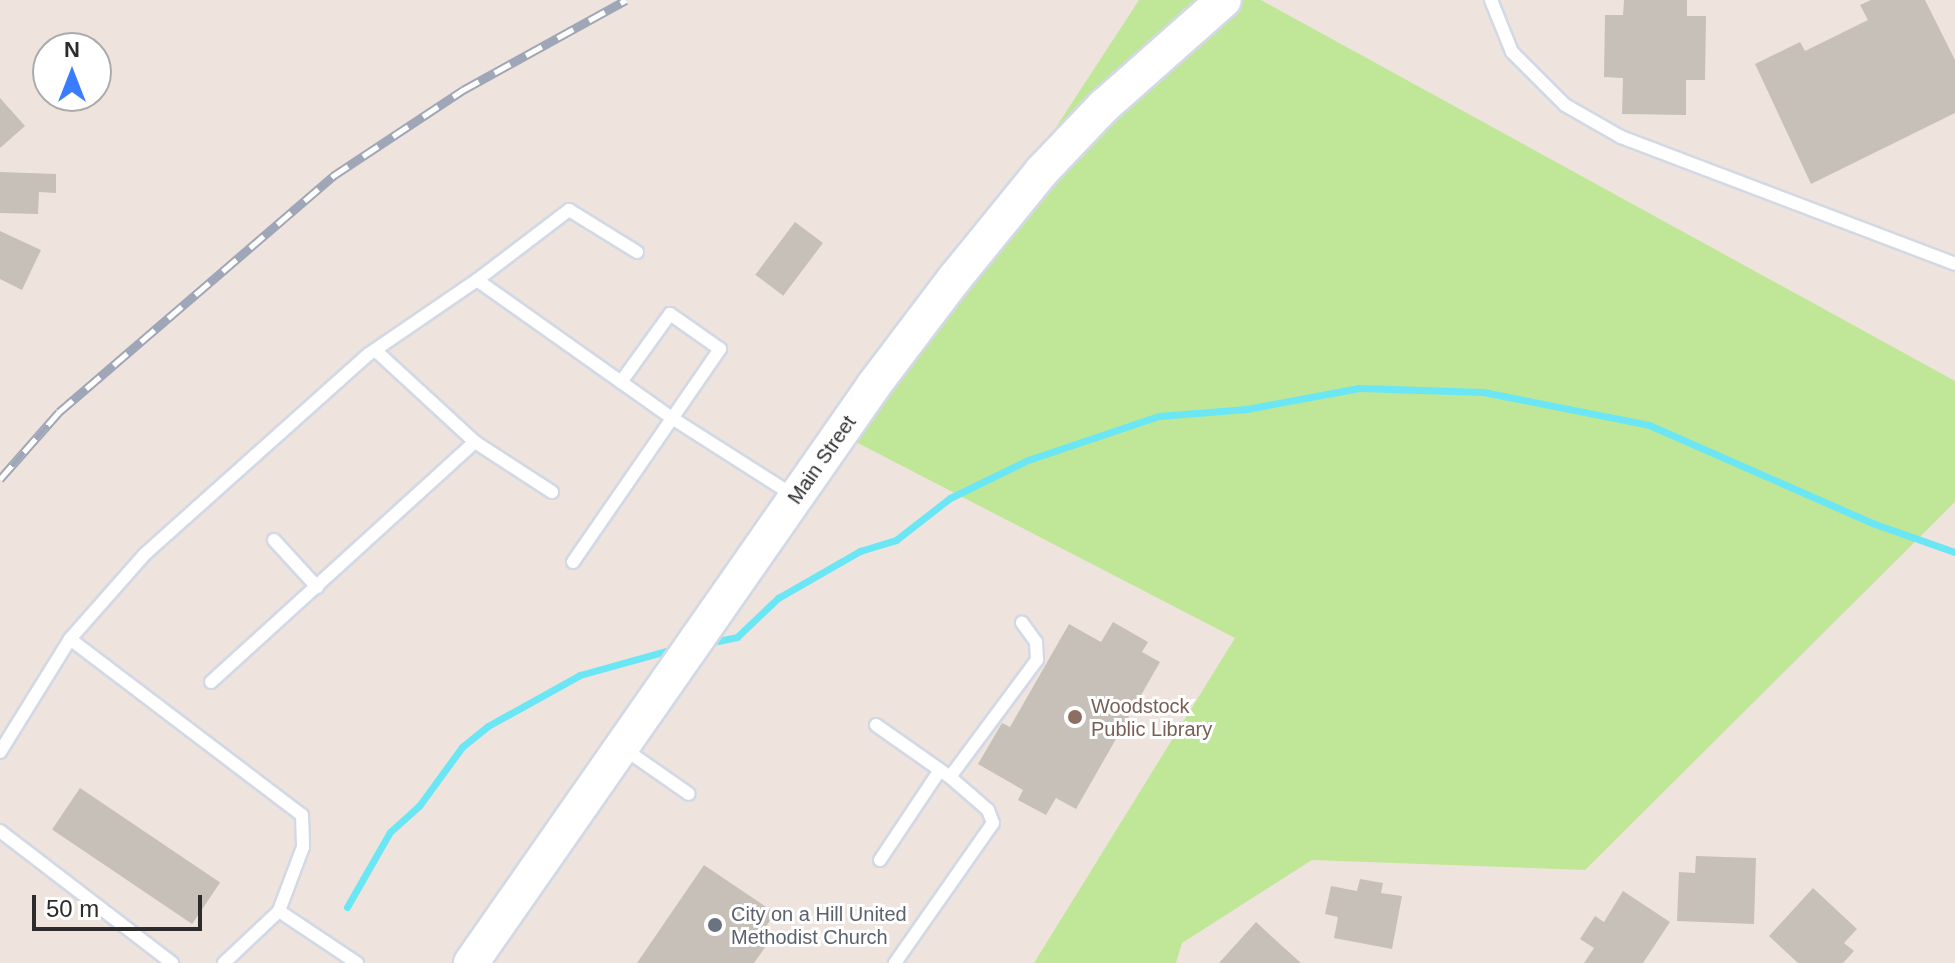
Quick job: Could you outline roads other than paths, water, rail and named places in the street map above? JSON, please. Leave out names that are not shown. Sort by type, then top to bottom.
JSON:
[{"type":"main road","name":"Main Street","points":[[471,963],[874,385],[1042,171],[1104,106],[1224,0]]},
{"type":"lane","points":[[1491,0],[1512,52],[1565,105],[1621,137],[1955,264]]},
{"type":"lane","points":[[0,752],[70,639],[145,554],[375,350],[477,280],[569,210],[637,252]]},
{"type":"lane","points":[[477,280],[672,418],[796,496]]},
{"type":"lane","points":[[573,562],[720,349],[670,314],[621,382]]},
{"type":"lane","points":[[375,350],[475,442],[552,492]]},
{"type":"lane","points":[[211,682],[475,442]]},
{"type":"lane","points":[[274,540],[317,587]]},
{"type":"lane","points":[[880,860],[945,773],[1037,660],[1036,642],[1022,623]]},
{"type":"lane","points":[[70,639],[302,815],[303,847],[279,911],[224,963]]},
{"type":"lane","points":[[876,725],[945,773],[988,810],[993,823],[895,963]]},
{"type":"lane","points":[[621,747],[689,794]]},
{"type":"lane","points":[[0,831],[172,963]]},
{"type":"lane","points":[[279,911],[357,963]]},
{"type":"waterway","points":[[718,641],[737,637],[778,598],[860,551],[896,540],[950,498],[1028,460],[1159,416],[1247,409],[1359,388],[1483,392],[1649,425],[1872,523],[1955,552]]},
{"type":"waterway","points":[[347,907],[390,832],[419,806],[462,747],[488,726],[580,675],[666,651]]},
{"type":"railway","points":[[0,479],[59,412],[333,176],[463,90],[626,0]]},
{"type":"place","name":"Woodstock Public Library","points":[[1075,717]]},
{"type":"place","name":"City on a Hill United Methodist Church","points":[[715,925]]}]
